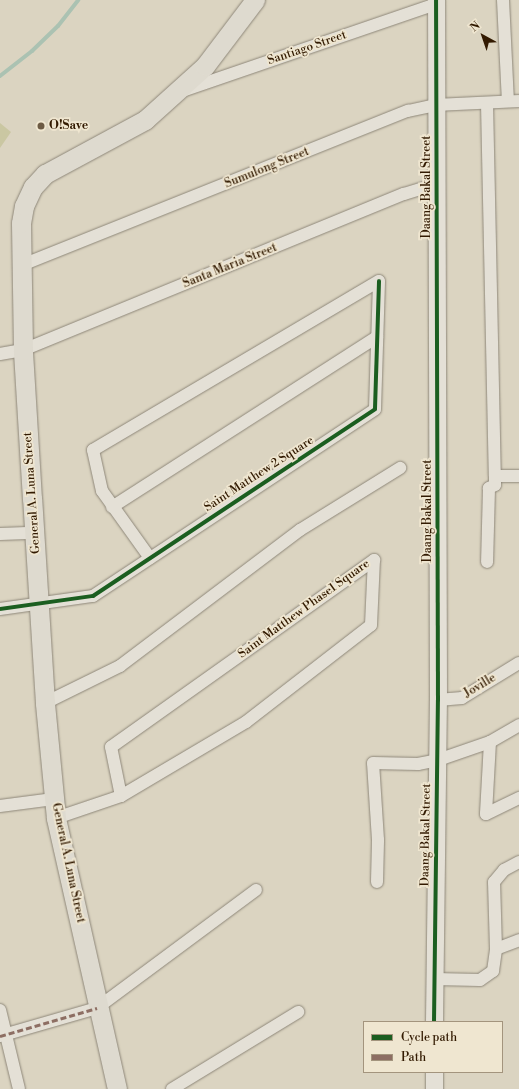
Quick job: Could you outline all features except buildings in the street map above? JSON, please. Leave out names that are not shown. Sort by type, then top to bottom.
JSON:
[{"type":"main road","name":"General A. Luna Street","points":[[117,1089],[97,1008],[55,808],[45,703],[23,350],[21,223],[24,206],[37,183],[45,174],[70,158],[120,135],[146,120],[177,93],[222,46],[255,0]]},
{"type":"street","points":[[503,0],[513,101]]},
{"type":"street","name":"Santiago Street","points":[[177,93],[436,2]]},
{"type":"street","name":"Daang Bakal Street","points":[[434,1021],[438,760],[436,2]]},
{"type":"street","name":"Sumulong Street","points":[[22,265],[408,110],[436,105],[513,101]]},
{"type":"street","points":[[487,103],[495,476],[495,485],[489,488],[488,562]]},
{"type":"street","name":"Santa Maria Street","points":[[0,354],[23,350],[404,194],[437,184]]},
{"type":"street","name":"Saint Matthew 2 Square","points":[[0,609],[93,596],[376,409],[379,281],[93,450],[102,491],[150,558]]},
{"type":"street","points":[[112,507],[377,337]]},
{"type":"street","points":[[45,703],[120,666],[300,530],[400,468]]},
{"type":"street","points":[[495,476],[519,476]]},
{"type":"street","points":[[0,534],[34,533]]},
{"type":"street","name":"Saint Matthew Phase1 Square","points":[[0,806],[55,808],[122,796],[246,722],[371,625],[374,560],[111,747],[122,796]]},
{"type":"street","name":"Joville","points":[[438,700],[462,698],[519,663]]},
{"type":"street","points":[[378,882],[378,840],[373,763],[418,764],[438,760],[490,742],[519,725]]},
{"type":"street","points":[[490,742],[486,814],[519,798]]},
{"type":"street","points":[[434,978],[480,980],[493,971],[496,949],[494,882],[504,870],[519,862]]},
{"type":"street","points":[[3,1035],[97,1008],[256,890]]},
{"type":"street","points":[[496,949],[519,940]]},
{"type":"street","points":[[0,1010],[3,1035],[19,1089]]},
{"type":"street","points":[[172,1089],[298,1012]]},
{"type":"street","points":[[434,1073],[434,1089]]},
{"type":"shaded area","points":[[0,123],[11,132],[0,148]]},
{"type":"waterway","points":[[0,76],[32,51],[58,26],[78,0]]},
{"type":"marked path","points":[[0,1036],[97,1008]]},
{"type":"cycle path","points":[[434,1021],[438,700],[436,0]]},
{"type":"cycle path","points":[[0,609],[93,596],[375,409],[379,281]]},
{"type":"place","name":"O!Save","points":[[41,126]]}]
